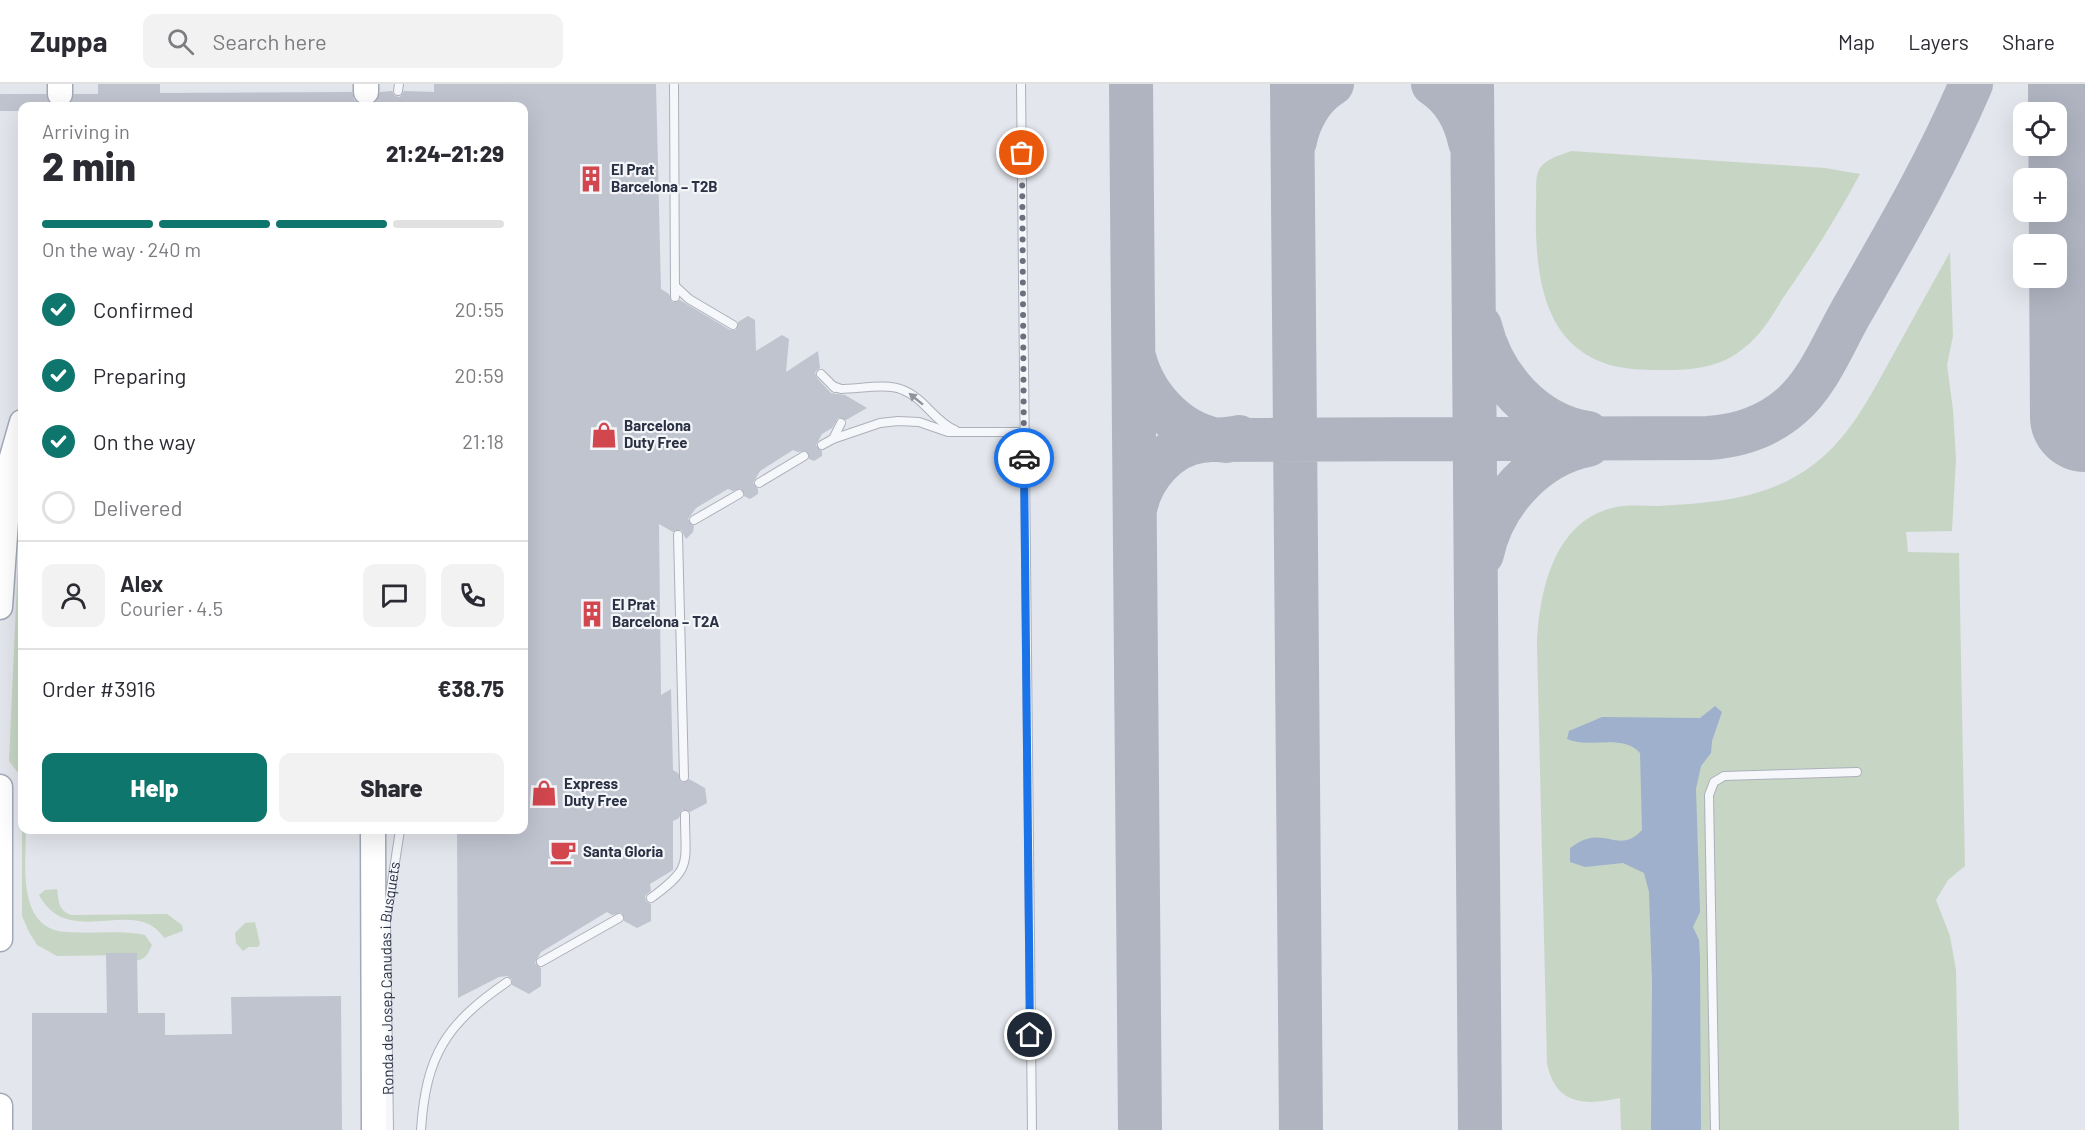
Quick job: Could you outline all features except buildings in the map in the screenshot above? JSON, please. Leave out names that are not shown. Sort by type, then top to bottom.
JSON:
[{"type":"main road","points":[[0,607],[10,464],[18,436]]},
{"type":"main road","points":[[0,787],[0,939]]},
{"type":"main road","name":"Ronda de Josep Canudas i Busquets","points":[[373,834],[374,1130]]},
{"type":"main road","points":[[0,1106],[0,1130]]},
{"type":"lane","points":[[674,84],[675,297]]},
{"type":"lane","points":[[1021,84],[1032,1130]]},
{"type":"lane","points":[[675,286],[689,299],[733,325]]},
{"type":"lane","points":[[821,375],[835,388],[902,389],[914,396],[947,427],[963,432]]},
{"type":"lane","points":[[822,445],[870,426],[898,422],[919,422],[940,431],[1024,432]]},
{"type":"lane","points":[[833,439],[840,423]]},
{"type":"lane","points":[[759,483],[804,456]]},
{"type":"lane","points":[[694,520],[739,494]]},
{"type":"lane","points":[[679,538],[684,777]]},
{"type":"lane","points":[[1715,1130],[1709,795],[1714,782],[1724,776],[1857,772]]},
{"type":"lane","points":[[651,898],[677,879],[683,870],[685,815]]},
{"type":"lane","name":"Ronda de Josep Canudas i Busquets","points":[[389,1130],[386,921],[399,834]]},
{"type":"lane","points":[[541,962],[619,918]]},
{"type":"lane","points":[[421,1130],[432,1062],[447,1035],[464,1014],[507,982]]},
{"type":"green space","points":[[1571,151],[1825,168],[1860,174],[1814,253],[1766,325],[1750,343],[1735,355],[1716,364],[1674,370],[1630,369],[1600,362],[1581,351],[1566,338],[1547,304],[1536,243],[1537,176],[1540,168],[1546,162]]},
{"type":"green space","points":[[1950,252],[1953,336],[1947,365],[1956,459],[1952,531],[1906,532],[1908,552],[1959,553],[1965,866],[1948,880],[1936,900],[1950,936],[1956,970],[1959,1130],[1621,1130],[1620,1098],[1584,1102],[1564,1095],[1551,1077],[1547,1063],[1537,645],[1541,604],[1553,563],[1563,544],[1576,528],[1592,516],[1612,508],[1697,503],[1753,494],[1789,480],[1821,459],[1846,433],[1866,403]]},
{"type":"green space","points":[[18,560],[18,773],[9,761]]},
{"type":"green space","points":[[22,834],[26,834],[27,893],[39,920],[51,928],[67,932],[145,935],[152,945],[145,957],[133,961],[132,955],[57,956],[37,945],[22,916]]},
{"type":"green space","points":[[57,889],[61,908],[71,915],[167,914],[182,925],[183,931],[164,938],[152,926],[137,921],[84,922],[67,919],[52,911],[39,895],[45,890]]},
{"type":"green space","points":[[255,922],[260,944],[258,947],[249,947],[243,951],[236,943],[235,933],[245,923]]},
{"type":"water","points":[[1715,706],[1722,712],[1712,741],[1711,753],[1701,766],[1696,789],[1700,912],[1693,927],[1699,940],[1700,958],[1701,1130],[1651,1130],[1652,982],[1649,892],[1644,873],[1623,863],[1585,867],[1570,862],[1570,848],[1583,840],[1602,838],[1628,840],[1642,830],[1640,753],[1633,747],[1615,742],[1585,743],[1567,739],[1569,731],[1602,717],[1700,718]]},
{"type":"taxiway","points":[[1131,84],[1140,1130]]},
{"type":"taxiway","points":[[1292,84],[1301,1130]]},
{"type":"taxiway","points":[[1295,141],[1308,109],[1318,95],[1332,84]]},
{"type":"taxiway","points":[[1433,84],[1447,95],[1457,109],[1470,142]]},
{"type":"taxiway","points":[[1472,84],[1480,1130]]},
{"type":"taxiway","points":[[1211,440],[1708,438],[1742,433],[1762,425],[1782,413],[1801,397],[1817,375],[1929,172],[1971,84]]},
{"type":"taxiway","points":[[1480,326],[1495,364],[1519,396],[1550,420],[1588,433]]},
{"type":"taxiway","points":[[1134,357],[1147,388],[1168,414],[1195,433],[1227,441]]},
{"type":"taxiway","points":[[1135,510],[1143,486],[1167,456],[1190,444],[1239,437]]},
{"type":"taxiway","points":[[1482,554],[1496,516],[1520,484],[1551,459],[1569,450],[1588,445]]},
{"type":"runway","points":[[2083,84],[2085,417]]},
{"type":"way so far","points":[[1022,153],[1024,458]]},
{"type":"place","name":"El Prat Barcelona – T2B","points":[[591,179]]},
{"type":"place","name":"Barcelona Duty Free","points":[[604,435]]},
{"type":"place","name":"El Prat Barcelona – T2A","points":[[592,614]]},
{"type":"place","name":"Express Duty Free","points":[[544,793]]},
{"type":"place","name":"Santa Gloria","points":[[563,852]]},
{"type":"route","points":[[1024,458],[1030,1035]]}]
